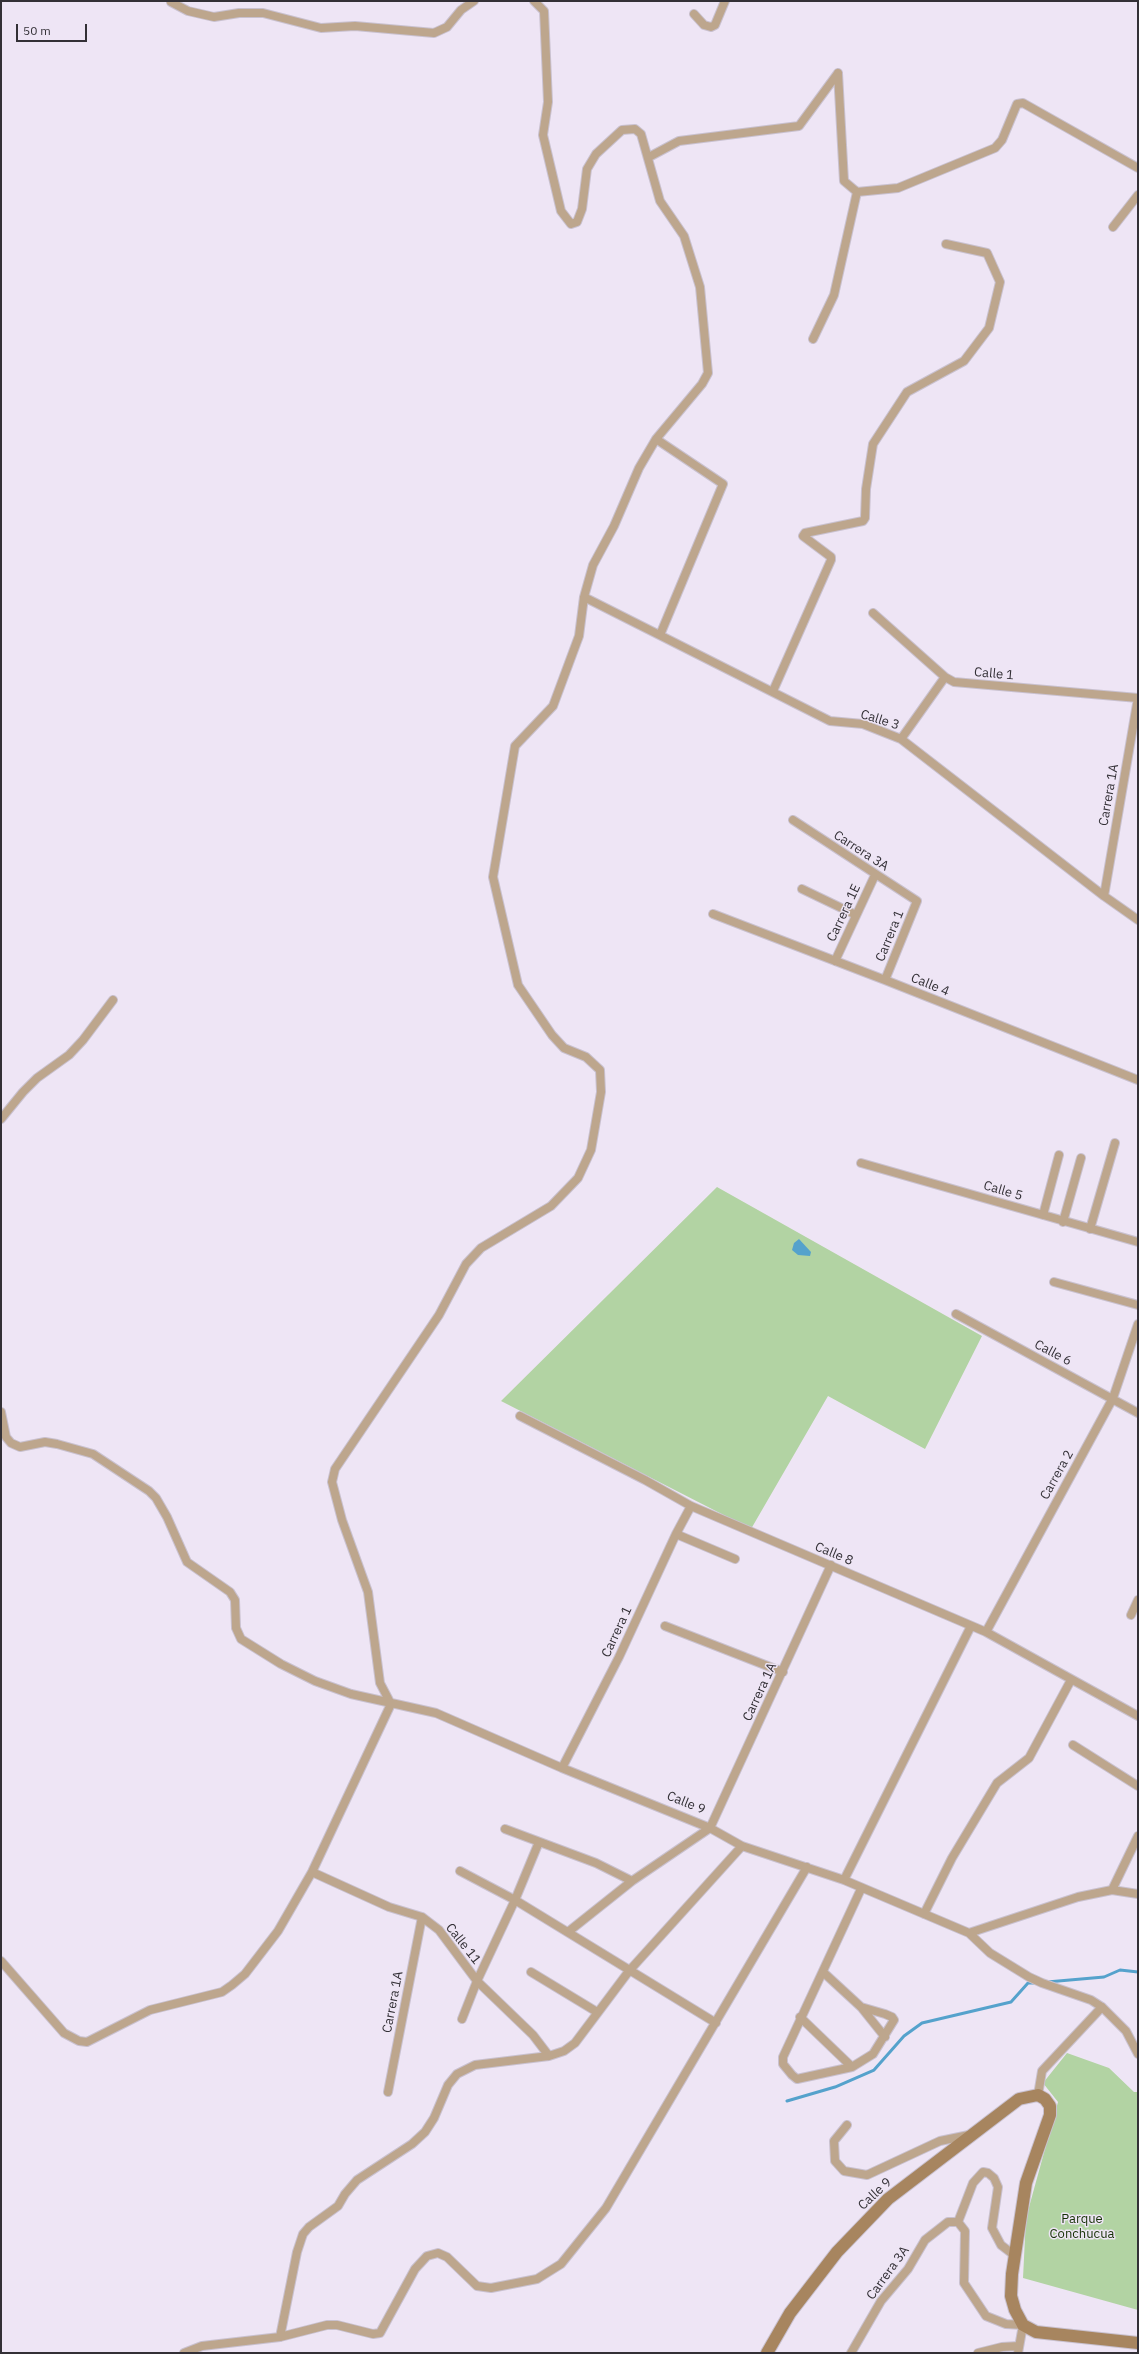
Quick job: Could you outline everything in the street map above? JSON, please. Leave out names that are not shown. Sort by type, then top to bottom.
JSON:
[{"type":"street","points":[[171,2],[188,11],[214,17],[239,12],[263,12],[321,28],[355,26],[434,33],[448,27],[461,10],[474,1]]},
{"type":"street","points":[[1,1961],[64,2033],[79,2041],[87,2042],[150,2010],[222,1992],[245,1974],[278,1931],[312,1872],[391,1704],[380,1683],[368,1592],[342,1520],[332,1482],[335,1469],[438,1315],[466,1264],[481,1248],[551,1206],[578,1178],[591,1150],[601,1092],[600,1070],[586,1058],[564,1048],[552,1035],[518,985],[493,877],[515,746],[553,706],[579,636],[584,597],[593,565],[614,526],[639,468],[656,439],[702,384],[708,374],[708,355],[700,287],[684,236],[660,201],[642,134],[635,129],[622,130],[596,154],[587,169],[582,209],[577,222],[571,224],[561,211],[544,135],[548,102],[544,11],[534,1]]},
{"type":"street","points":[[694,14],[704,25],[711,27],[715,25],[725,1]]},
{"type":"street","points":[[649,156],[679,141],[799,126],[838,73],[844,181],[857,192],[898,188],[995,148],[1002,140],[1017,104],[1023,103],[1138,168]]},
{"type":"street","points":[[813,339],[834,295],[857,192]]},
{"type":"street","points":[[1113,227],[1138,195]]},
{"type":"street","points":[[773,691],[831,560],[831,557],[803,536],[805,533],[863,521],[865,518],[866,489],[873,444],[907,392],[964,361],[989,328],[1000,282],[986,253],[946,244]]},
{"type":"street","points":[[656,439],[723,484],[660,635]]},
{"type":"street","name":"Calle 3","points":[[584,597],[830,721],[863,724],[902,739],[1104,896],[1138,920]]},
{"type":"street","name":"Calle 1","points":[[873,613],[945,677],[954,682],[1138,698]]},
{"type":"street","points":[[902,739],[945,677]]},
{"type":"street","name":"Carrera 1A","points":[[1104,896],[1138,698]]},
{"type":"street","name":"Carrera 3A","points":[[793,820],[917,901]]},
{"type":"street","name":"Carrera 1E","points":[[835,961],[875,874]]},
{"type":"street","points":[[802,889],[856,915]]},
{"type":"street","name":"Carrera 1","points":[[885,980],[917,901]]},
{"type":"street","name":"Calle 4","points":[[713,914],[1138,1080]]},
{"type":"street","points":[[1,1119],[23,1092],[37,1078],[69,1055],[83,1040],[113,1000]]},
{"type":"street","points":[[1090,1229],[1115,1143]]},
{"type":"street","points":[[1043,1215],[1059,1155]]},
{"type":"street","points":[[1063,1222],[1081,1158]]},
{"type":"street","name":"Calle 5","points":[[861,1163],[1063,1222],[1138,1242]]},
{"type":"street","points":[[1054,1282],[1138,1305]]},
{"type":"street","name":"Calle 6","points":[[956,1314],[1113,1398],[1138,1413]]},
{"type":"street","name":"Carrera 2","points":[[986,1632],[1113,1398],[1138,1326]]},
{"type":"street","name":"Calle 9","points":[[1,1412],[6,1437],[12,1443],[20,1447],[45,1442],[93,1454],[149,1491],[156,1498],[167,1517],[187,1562],[230,1592],[236,1600],[236,1628],[240,1639],[249,1646],[315,1681],[351,1694],[436,1713],[562,1768],[710,1828],[742,1846],[844,1880],[861,1889],[970,1933]]},
{"type":"street","name":"Calle 8","points":[[520,1416],[645,1480],[691,1506],[986,1632],[1138,1716]]},
{"type":"street","name":"Carrera 1","points":[[562,1768],[619,1657],[676,1534],[691,1506]]},
{"type":"street","points":[[676,1534],[736,1559]]},
{"type":"street","name":"Carrera 1A","points":[[710,1828],[831,1565]]},
{"type":"street","points":[[1131,1614],[1138,1600]]},
{"type":"street","points":[[664,1626],[783,1672]]},
{"type":"street","points":[[844,1880],[971,1626]]},
{"type":"street","points":[[924,1914],[952,1858],[996,1783],[1029,1758],[1071,1680]]},
{"type":"street","points":[[1073,1745],[1138,1786]]},
{"type":"street","points":[[568,1932],[632,1881],[710,1828]]},
{"type":"street","points":[[505,1829],[596,1863],[632,1881]]},
{"type":"street","points":[[1112,1890],[1138,1836]]},
{"type":"street","points":[[462,2019],[477,1981],[515,1900],[539,1842]]},
{"type":"street","points":[[280,2337],[297,2252],[303,2234],[309,2227],[338,2206],[345,2194],[357,2180],[412,2144],[425,2132],[434,2118],[448,2086],[457,2074],[475,2065],[549,2056],[564,2051],[575,2043],[629,1971],[742,1846]]},
{"type":"street","points":[[184,2353],[202,2346],[280,2337],[327,2325],[337,2325],[373,2334],[380,2333],[415,2269],[427,2256],[438,2253],[447,2257],[477,2286],[491,2288],[537,2279],[561,2264],[606,2208],[716,2024],[807,1867]]},
{"type":"street","points":[[460,1871],[515,1900],[716,2024]]},
{"type":"street","name":"Calle 11","points":[[312,1872],[389,1907],[422,1917],[439,1930],[477,1981],[533,2035],[549,2056]]},
{"type":"street","points":[[861,1889],[824,1972],[800,2016],[783,2056],[784,2064],[792,2075],[797,2079],[852,2067],[873,2054],[894,2020],[892,2017],[861,2007]]},
{"type":"street","points":[[1138,1894],[1112,1890],[1078,1897],[970,1933],[990,1953],[1029,1977],[1042,1984],[1091,2000],[1102,2007],[1126,2030],[1138,2054]]},
{"type":"street","name":"Carrera 1A","points":[[388,2092],[422,1917]]},
{"type":"street","points":[[531,1972],[597,2012]]},
{"type":"street","points":[[824,1972],[861,2007],[885,2036]]},
{"type":"street","points":[[978,2353],[1002,2346],[1018,2350],[1022,2324],[1015,2310],[1011,2296],[1014,2255],[1026,2184],[1050,2115],[1050,2106],[1045,2099],[1038,2095],[1042,2071],[1102,2007]]},
{"type":"street","points":[[800,2016],[852,2067]]},
{"type":"street","name":"Calle 9","points":[[767,2353],[790,2314],[837,2252],[888,2199],[969,2135],[1019,2099],[1038,2095]]},
{"type":"street","points":[[847,2125],[834,2141],[835,2161],[844,2171],[867,2175],[940,2141],[969,2135]]},
{"type":"street","points":[[1014,2255],[1001,2245],[992,2228],[998,2187],[994,2178],[988,2173],[983,2172],[973,2183],[958,2222],[965,2231],[964,2283],[986,2316],[1006,2324],[1022,2324],[1036,2332],[1047,2334],[1138,2343]]},
{"type":"street","name":"Carrera 3A","points":[[851,2353],[881,2301],[908,2269],[925,2240],[948,2222],[958,2222]]},
{"type":"green space","points":[[717,1187],[982,1336],[925,1449],[828,1396],[751,1529],[501,1401]]},
{"type":"green space","name":"Parque Conchucua","points":[[1067,2053],[1109,2068],[1134,2092],[1138,2092],[1138,2310],[1023,2278],[1026,2218],[1058,2102],[1043,2083]]},
{"type":"water","points":[[799,1239],[811,1252],[810,1256],[798,1255],[792,1250],[794,1243]]},
{"type":"waterway","points":[[1047,1982],[1104,1977],[1120,1970],[1138,1972]]},
{"type":"waterway","points":[[787,2101],[835,2087],[874,2070],[904,2036],[922,2023],[1011,2002],[1028,1983],[1035,1983]]}]
